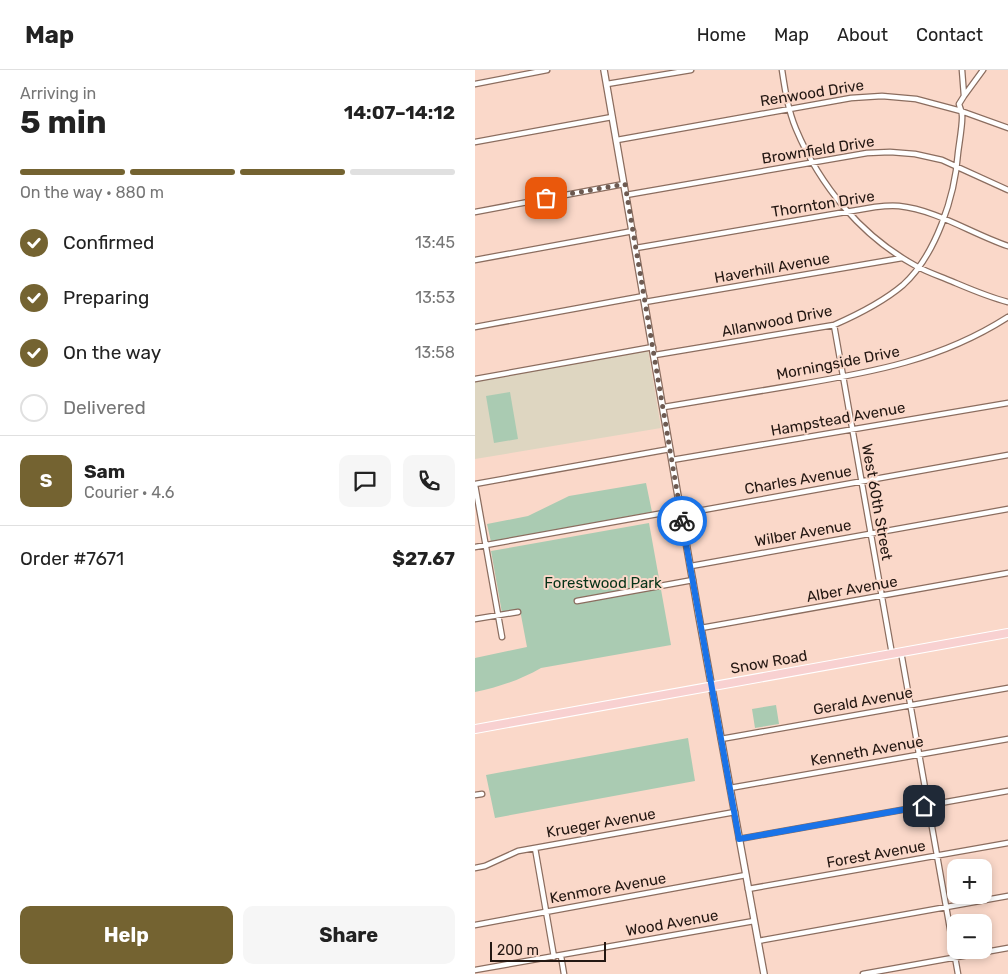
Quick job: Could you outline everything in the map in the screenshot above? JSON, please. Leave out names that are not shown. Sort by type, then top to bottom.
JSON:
[{"type":"main road","name":"Snow Road","points":[[475,728],[1008,633]]},
{"type":"street","points":[[475,84],[547,70]]},
{"type":"street","points":[[604,70],[701,628],[764,974]]},
{"type":"street","points":[[607,84],[691,70]]},
{"type":"street","points":[[782,70],[789,109],[795,128],[812,163],[847,211],[863,229],[902,258],[918,267],[992,298],[1008,302]]},
{"type":"street","name":"Allanwood Drive","points":[[655,355],[834,324],[857,315],[884,300],[904,284],[918,267],[932,244],[943,219],[957,168],[962,116],[959,104],[964,96],[962,70]]},
{"type":"street","points":[[964,96],[983,70]]},
{"type":"street","name":"Renwood Drive","points":[[617,140],[851,98],[882,96],[916,99],[961,111],[1008,128]]},
{"type":"street","points":[[475,142],[612,118]]},
{"type":"street","name":"Brownfield Drive","points":[[626,195],[867,153],[890,152],[915,154],[942,160],[1008,190]]},
{"type":"street","points":[[475,212],[625,184]]},
{"type":"street","name":"Thornton Drive","points":[[636,248],[847,211],[899,206],[923,211],[1008,246]]},
{"type":"street","points":[[475,260],[633,232]]},
{"type":"street","name":"Haverhill Avenue","points":[[475,327],[902,258]]},
{"type":"street","name":"Morningside Drive","points":[[664,407],[894,367],[928,357],[987,330],[1008,316]]},
{"type":"street","name":"West 60th Street","points":[[834,324],[892,654]]},
{"type":"street","points":[[475,380],[653,347]]},
{"type":"street","name":"Hampstead Avenue","points":[[672,460],[1008,403]]},
{"type":"street","points":[[502,637],[475,484],[670,450]]},
{"type":"street","name":"Charles Avenue","points":[[475,547],[861,482],[1008,455]]},
{"type":"street","name":"Wilber Avenue","points":[[691,566],[1008,509]]},
{"type":"street","name":"Alber Avenue","points":[[701,628],[1008,574]]},
{"type":"street","points":[[577,601],[693,580]]},
{"type":"street","points":[[475,619],[518,612]]},
{"type":"street","points":[[901,652],[947,914]]},
{"type":"street","name":"Gerald Avenue","points":[[721,738],[1008,688]]},
{"type":"street","name":"Kenneth Avenue","points":[[730,788],[1008,739]]},
{"type":"street","points":[[739,839],[1008,791]]},
{"type":"street","points":[[475,795],[482,794]]},
{"type":"street","name":"Krueger Avenue","points":[[475,868],[485,866],[518,851],[735,812]]},
{"type":"street","name":"Forest Avenue","points":[[748,890],[1008,843]]},
{"type":"street","points":[[535,848],[554,957]]},
{"type":"street","name":"Kenmore Avenue","points":[[475,925],[746,875]]},
{"type":"street","points":[[758,941],[1008,896]]},
{"type":"street","name":"Wood Avenue","points":[[475,970],[755,921]]},
{"type":"street","points":[[992,951],[1008,948]]},
{"type":"street","points":[[561,956],[564,974]]},
{"type":"street","points":[[863,974],[949,959]]},
{"type":"street","points":[[955,959],[958,974]]},
{"type":"shaded area","points":[[648,349],[661,428],[475,459],[475,381]]},
{"type":"green space","points":[[510,392],[518,439],[494,443],[486,396]]},
{"type":"green space","points":[[646,483],[652,512],[491,542],[487,524],[528,516],[569,496]]},
{"type":"green space","name":"Forestwood Park","points":[[649,523],[671,645],[541,668],[509,683],[475,692],[475,658],[527,647],[520,610],[502,613],[491,551]]},
{"type":"green space","points":[[776,705],[779,724],[755,728],[752,709]]},
{"type":"green space","points":[[688,738],[695,781],[495,818],[486,775]]},
{"type":"way so far","points":[[546,198],[625,184],[682,521]]},
{"type":"route","points":[[682,521],[739,839],[924,806]]}]
